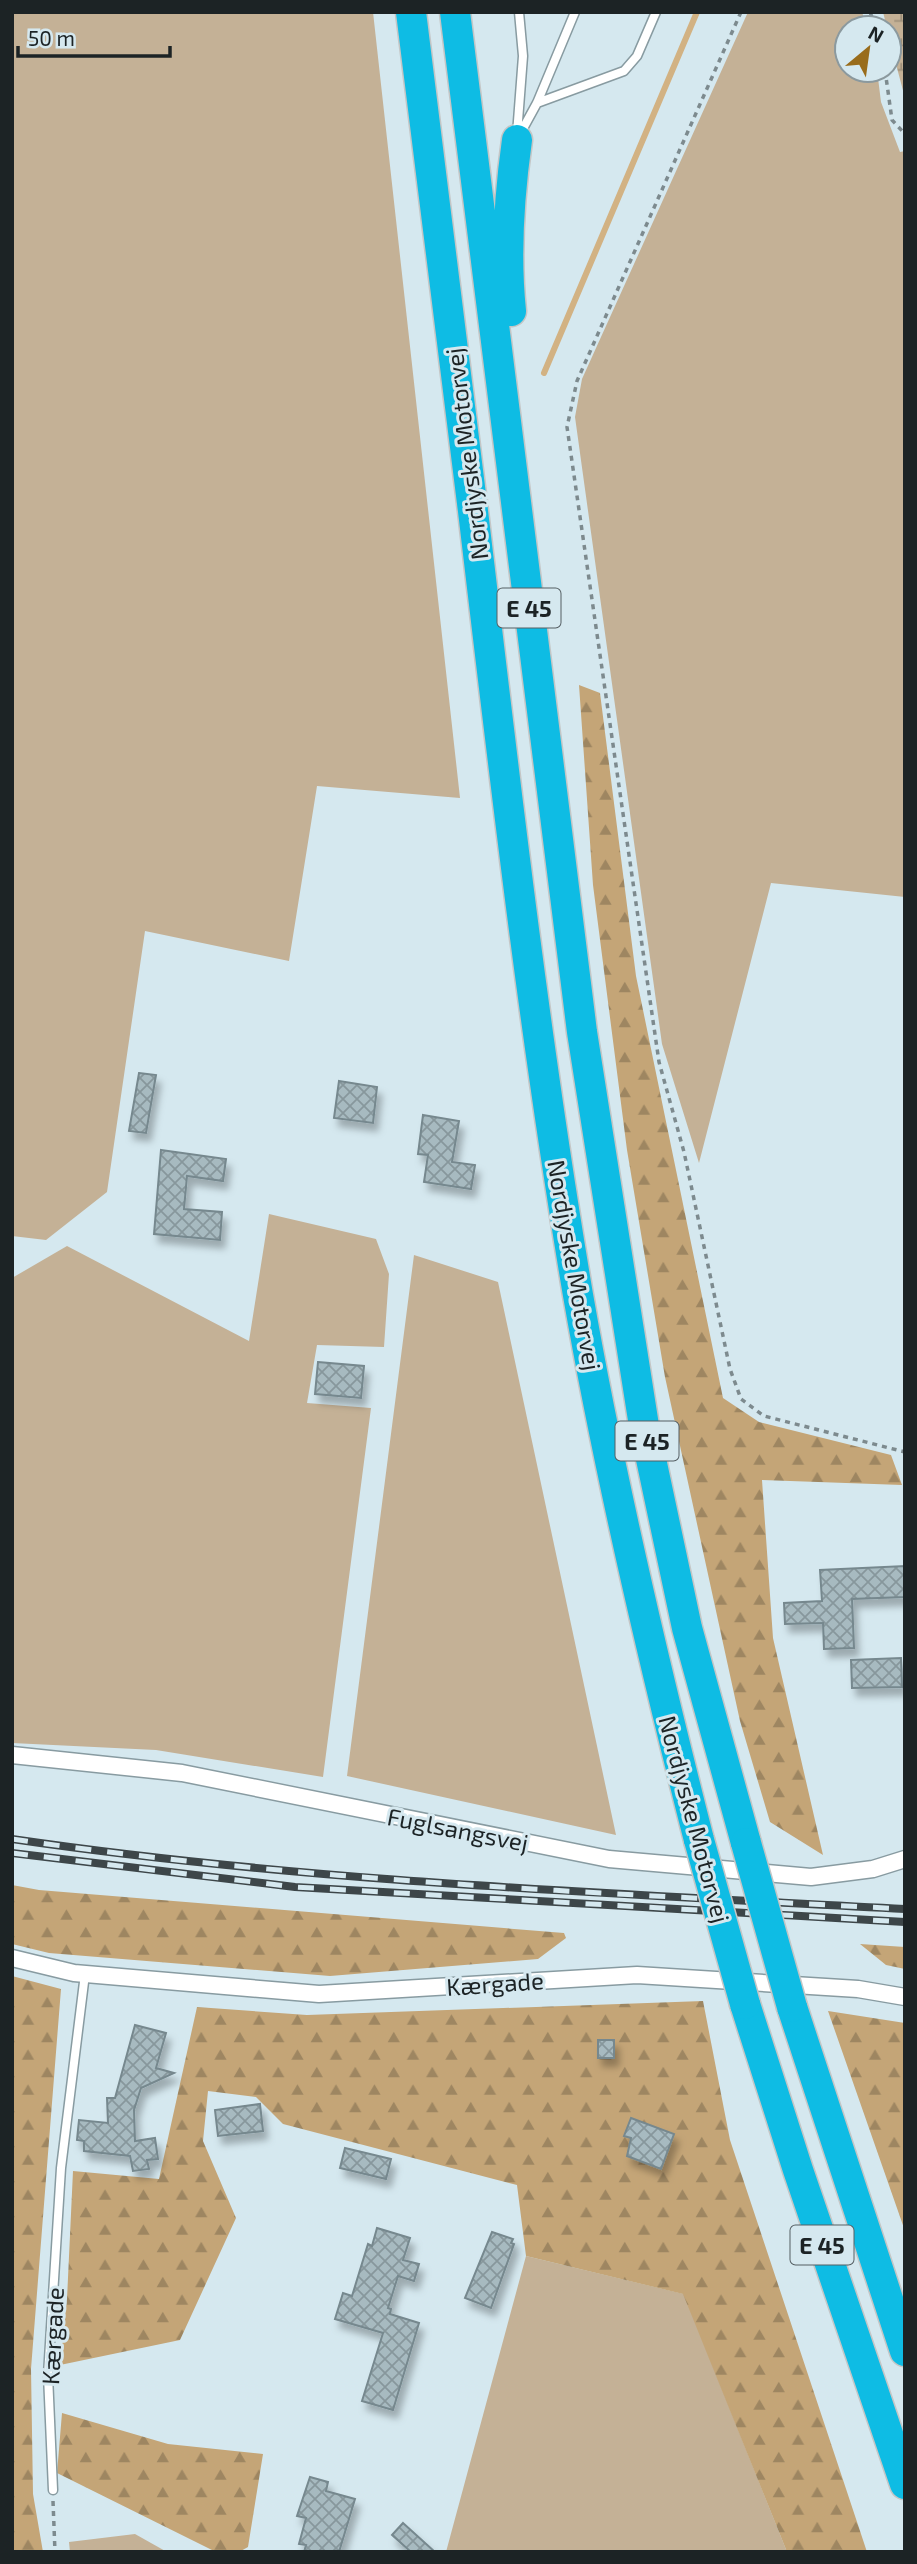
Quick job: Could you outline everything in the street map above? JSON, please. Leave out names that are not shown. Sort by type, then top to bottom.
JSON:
[{"type":"highway","points":[[399,12],[439,247]]},
{"type":"highway","name":"Nordjyske Motorvej","points":[[411,12],[521,908],[576,1283],[614,1483],[664,1705],[745,2004],[810,2208],[905,2484]]},
{"type":"highway","name":"Nordjyske Motorvej","points":[[455,12],[582,1032],[643,1426],[687,1628],[792,2007],[905,2351]]},
{"type":"highway","points":[[517,140],[509,199],[507,257],[540,553],[582,1032]]},
{"type":"street","name":"Fuglsangsvej","points":[[12,1755],[182,1773],[609,1859],[811,1877],[873,1869],[905,1859]]},
{"type":"street","name":"Kærgade","points":[[12,1958],[86,1974],[319,1994],[637,1975],[858,1989],[905,1997]]},
{"type":"lane","points":[[517,140],[523,56],[519,12]]},
{"type":"lane","points":[[517,140],[537,103],[575,12]]},
{"type":"lane","points":[[537,103],[624,71],[637,55],[656,12]]},
{"type":"lane","name":"Kærgade","points":[[52,2490],[48,2375],[61,2168],[86,1974]]},
{"type":"path","points":[[741,12],[577,381],[568,426],[659,1062],[684,1152],[730,1369],[741,1399],[764,1416],[905,1452]]},
{"type":"path","points":[[887,84],[892,120],[905,134]]},
{"type":"path","points":[[52,2490],[55,2552]]},
{"type":"green space","points":[[12,12],[373,12],[460,798],[317,786],[289,961],[145,931],[107,1192],[46,1240],[12,1236]]},
{"type":"green space","points":[[748,12],[862,12],[833,14],[833,84],[879,84],[881,102],[900,152],[905,151],[905,897],[771,883],[699,1163],[662,1044],[575,417],[582,379]]},
{"type":"green space","points":[[905,12],[905,98],[901,84],[903,14],[884,14]]},
{"type":"green space","points":[[579,685],[600,693],[636,976],[723,1398],[759,1422],[891,1455],[902,1485],[762,1480],[773,1638],[823,1855],[770,1822],[740,1721],[665,1377],[627,1150],[593,885]]},
{"type":"green space","points":[[269,1214],[376,1239],[389,1274],[384,1347],[317,1345],[307,1403],[371,1408],[323,1777],[156,1750],[12,1743],[12,1278],[67,1246],[249,1341]]},
{"type":"green space","points":[[414,1255],[498,1282],[616,1835],[347,1776]]},
{"type":"green space","points":[[12,1885],[39,1890],[564,1933],[566,1938],[538,1959],[330,1976],[49,1953],[12,1944]]},
{"type":"green space","points":[[860,1944],[905,1947],[905,1969],[886,1965]]},
{"type":"green space","points":[[12,1976],[61,1989],[31,2369],[33,2494],[43,2552],[12,2552]]},
{"type":"green space","points":[[703,2001],[730,2140],[867,2552],[787,2552],[683,2294],[526,2256],[517,2185],[283,2124],[256,2097],[208,2091],[203,2141],[236,2218],[180,2340],[60,2365],[67,2299],[73,2171],[159,2179],[197,2007],[307,2015]]},
{"type":"green space","points":[[828,2011],[905,2023],[905,2231]]},
{"type":"green space","points":[[526,2256],[684,2294],[787,2552],[446,2552]]},
{"type":"green space","points":[[62,2413],[168,2444],[263,2454],[248,2547],[239,2552],[216,2552],[57,2473]]},
{"type":"green space","points":[[135,2534],[167,2552],[70,2552],[69,2542]]},
{"type":"building","points":[[139,1073],[156,1075],[146,1133],[129,1131]]},
{"type":"building","points":[[339,1081],[377,1087],[373,1123],[334,1118]]},
{"type":"building","points":[[423,1115],[459,1121],[452,1162],[475,1165],[471,1189],[424,1182],[428,1155],[418,1154]]},
{"type":"building","points":[[161,1150],[226,1159],[223,1181],[187,1176],[184,1209],[222,1212],[220,1240],[154,1234]]},
{"type":"building","points":[[318,1362],[364,1366],[361,1398],[315,1394]]},
{"type":"building","points":[[905,1566],[905,1597],[852,1599],[854,1648],[824,1649],[823,1623],[785,1624],[784,1603],[822,1601],[820,1570]]},
{"type":"building","points":[[901,1658],[902,1687],[852,1688],[851,1660]]},
{"type":"building","points":[[135,2025],[166,2033],[156,2068],[174,2073],[141,2088],[134,2110],[135,2141],[155,2138],[158,2159],[147,2160],[149,2169],[133,2171],[130,2156],[84,2151],[84,2141],[77,2140],[79,2120],[108,2123],[107,2098],[115,2098]]},
{"type":"building","points":[[598,2040],[614,2040],[614,2058],[598,2058]]},
{"type":"building","points":[[260,2104],[263,2131],[218,2136],[215,2110]]},
{"type":"building","points":[[631,2118],[674,2134],[661,2169],[627,2156],[631,2138],[624,2136]]},
{"type":"building","points":[[345,2148],[391,2159],[386,2179],[340,2168]]},
{"type":"building","points":[[377,2228],[410,2238],[403,2260],[419,2264],[414,2281],[398,2276],[388,2308],[391,2309],[390,2314],[419,2323],[393,2410],[362,2401],[383,2333],[335,2319],[343,2293],[352,2296],[368,2244],[372,2246]]},
{"type":"building","points":[[492,2232],[513,2239],[511,2243],[514,2244],[491,2308],[465,2298]]},
{"type":"building","points":[[310,2477],[328,2482],[326,2491],[355,2499],[339,2552],[304,2552],[306,2545],[299,2544],[306,2518],[297,2516]]},
{"type":"building","points":[[403,2523],[435,2552],[411,2552],[392,2535]]},
{"type":"waterway","points":[[544,373],[697,12]]},
{"type":"railway","points":[[12,1839],[123,1854],[346,1876],[905,1909]]},
{"type":"railway","points":[[12,1853],[295,1887],[905,1922]]}]
